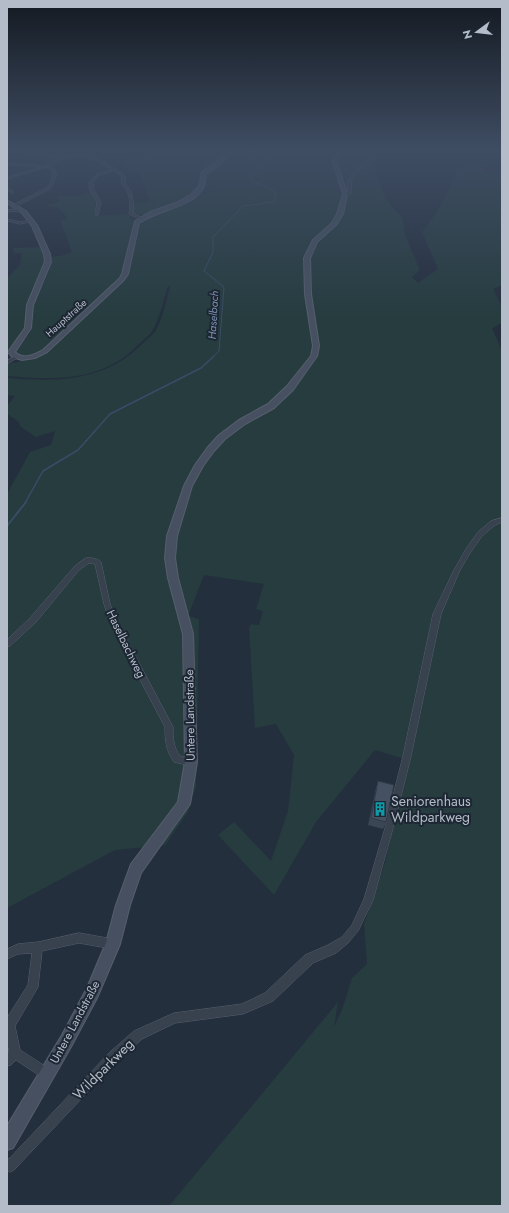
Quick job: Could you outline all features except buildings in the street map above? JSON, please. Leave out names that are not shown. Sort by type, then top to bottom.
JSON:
[{"type":"main road","name":"Hauptstraße","points":[[14,206],[32,221],[47,254],[47,265],[30,305],[28,328],[11,352],[16,357],[33,357],[45,351],[122,279],[125,274],[135,225],[140,218]]},
{"type":"main road","points":[[140,218],[173,206]]},
{"type":"main road","name":"Untere Landstraße","points":[[7,1142],[92,993],[113,944],[123,905],[136,869],[184,804],[191,762],[188,634],[173,578],[170,558],[172,536],[188,486],[199,465],[211,449],[222,437],[242,422],[271,406],[290,388],[314,356],[316,334],[308,294],[307,258],[315,241],[334,224],[340,214],[342,206]]},
{"type":"street","points":[[96,215],[98,206]]},
{"type":"street","points":[[132,206],[131,214],[140,218]]},
{"type":"street","points":[[7,211],[20,210]]},
{"type":"street","points":[[7,220],[20,223],[32,221]]},
{"type":"street","points":[[7,363],[16,357]]},
{"type":"street","name":"Wildparkweg","points":[[7,1164],[10,1166],[114,1056],[138,1035],[174,1018],[243,1009],[270,997],[309,959],[332,949],[345,940],[354,928],[368,900],[389,828],[407,756],[437,614],[468,551],[480,534],[493,523],[502,520]]},
{"type":"street","name":"Haselbachweg","points":[[7,644],[33,620],[77,568],[88,560],[98,562],[106,604],[115,625],[169,727],[169,745],[172,753],[177,759],[191,762]]},
{"type":"street","points":[[7,954],[18,949],[38,947],[79,938],[113,944]]},
{"type":"street","points":[[38,947],[33,987],[8,1025],[11,1057],[47,1074]]},
{"type":"green space","points":[[48,206],[96,206],[93,216],[128,214],[133,221],[131,238],[123,275],[118,282],[112,282],[116,284],[45,346],[45,348],[34,355],[26,356],[14,352],[30,332],[34,304],[47,276],[51,264],[51,257],[65,255],[72,252],[61,223],[61,220],[68,218],[57,207]]},
{"type":"green space","points":[[134,206],[172,206],[140,215],[134,215]]},
{"type":"green space","points":[[177,206],[392,206],[403,219],[405,235],[420,270],[412,277],[418,283],[438,269],[422,232],[440,206],[502,206],[502,285],[493,289],[502,307],[502,323],[492,328],[502,351],[502,1206],[169,1206],[338,1002],[334,1027],[342,1010],[352,978],[367,964],[364,924],[385,863],[408,760],[375,750],[316,822],[274,895],[218,835],[234,822],[271,861],[288,811],[294,755],[276,724],[255,728],[249,628],[251,624],[259,625],[263,611],[256,609],[264,584],[204,575],[188,616],[199,619],[196,787],[188,812],[165,845],[115,850],[7,908],[7,494],[30,452],[51,445],[55,431],[36,437],[21,427],[18,421],[7,414],[7,406],[15,396],[7,395],[7,378],[43,380],[78,377],[95,373],[111,366],[127,357],[155,332],[163,314],[170,286],[168,286],[152,332],[124,357],[109,366],[77,376],[43,378],[7,376],[7,364],[32,359],[46,353],[123,282],[128,274],[135,244],[137,225],[141,219],[170,208],[174,208]]},
{"type":"green space","points":[[42,247],[45,265],[25,330],[7,352],[7,278],[20,265],[22,253],[14,253],[13,248]]},
{"type":"waterway","name":"Haselbach","points":[[214,356],[219,351],[224,287],[204,271],[213,252],[213,237],[243,206],[246,206]]},
{"type":"waterway","name":"Haselbach","points":[[25,503],[43,471],[78,450],[110,414],[201,368],[214,356]]},
{"type":"waterway","name":"Haselbach","points":[[7,526],[26,502]]},
{"type":"place","name":"Seniorenhaus Wildparkweg","points":[[380,809]]}]
